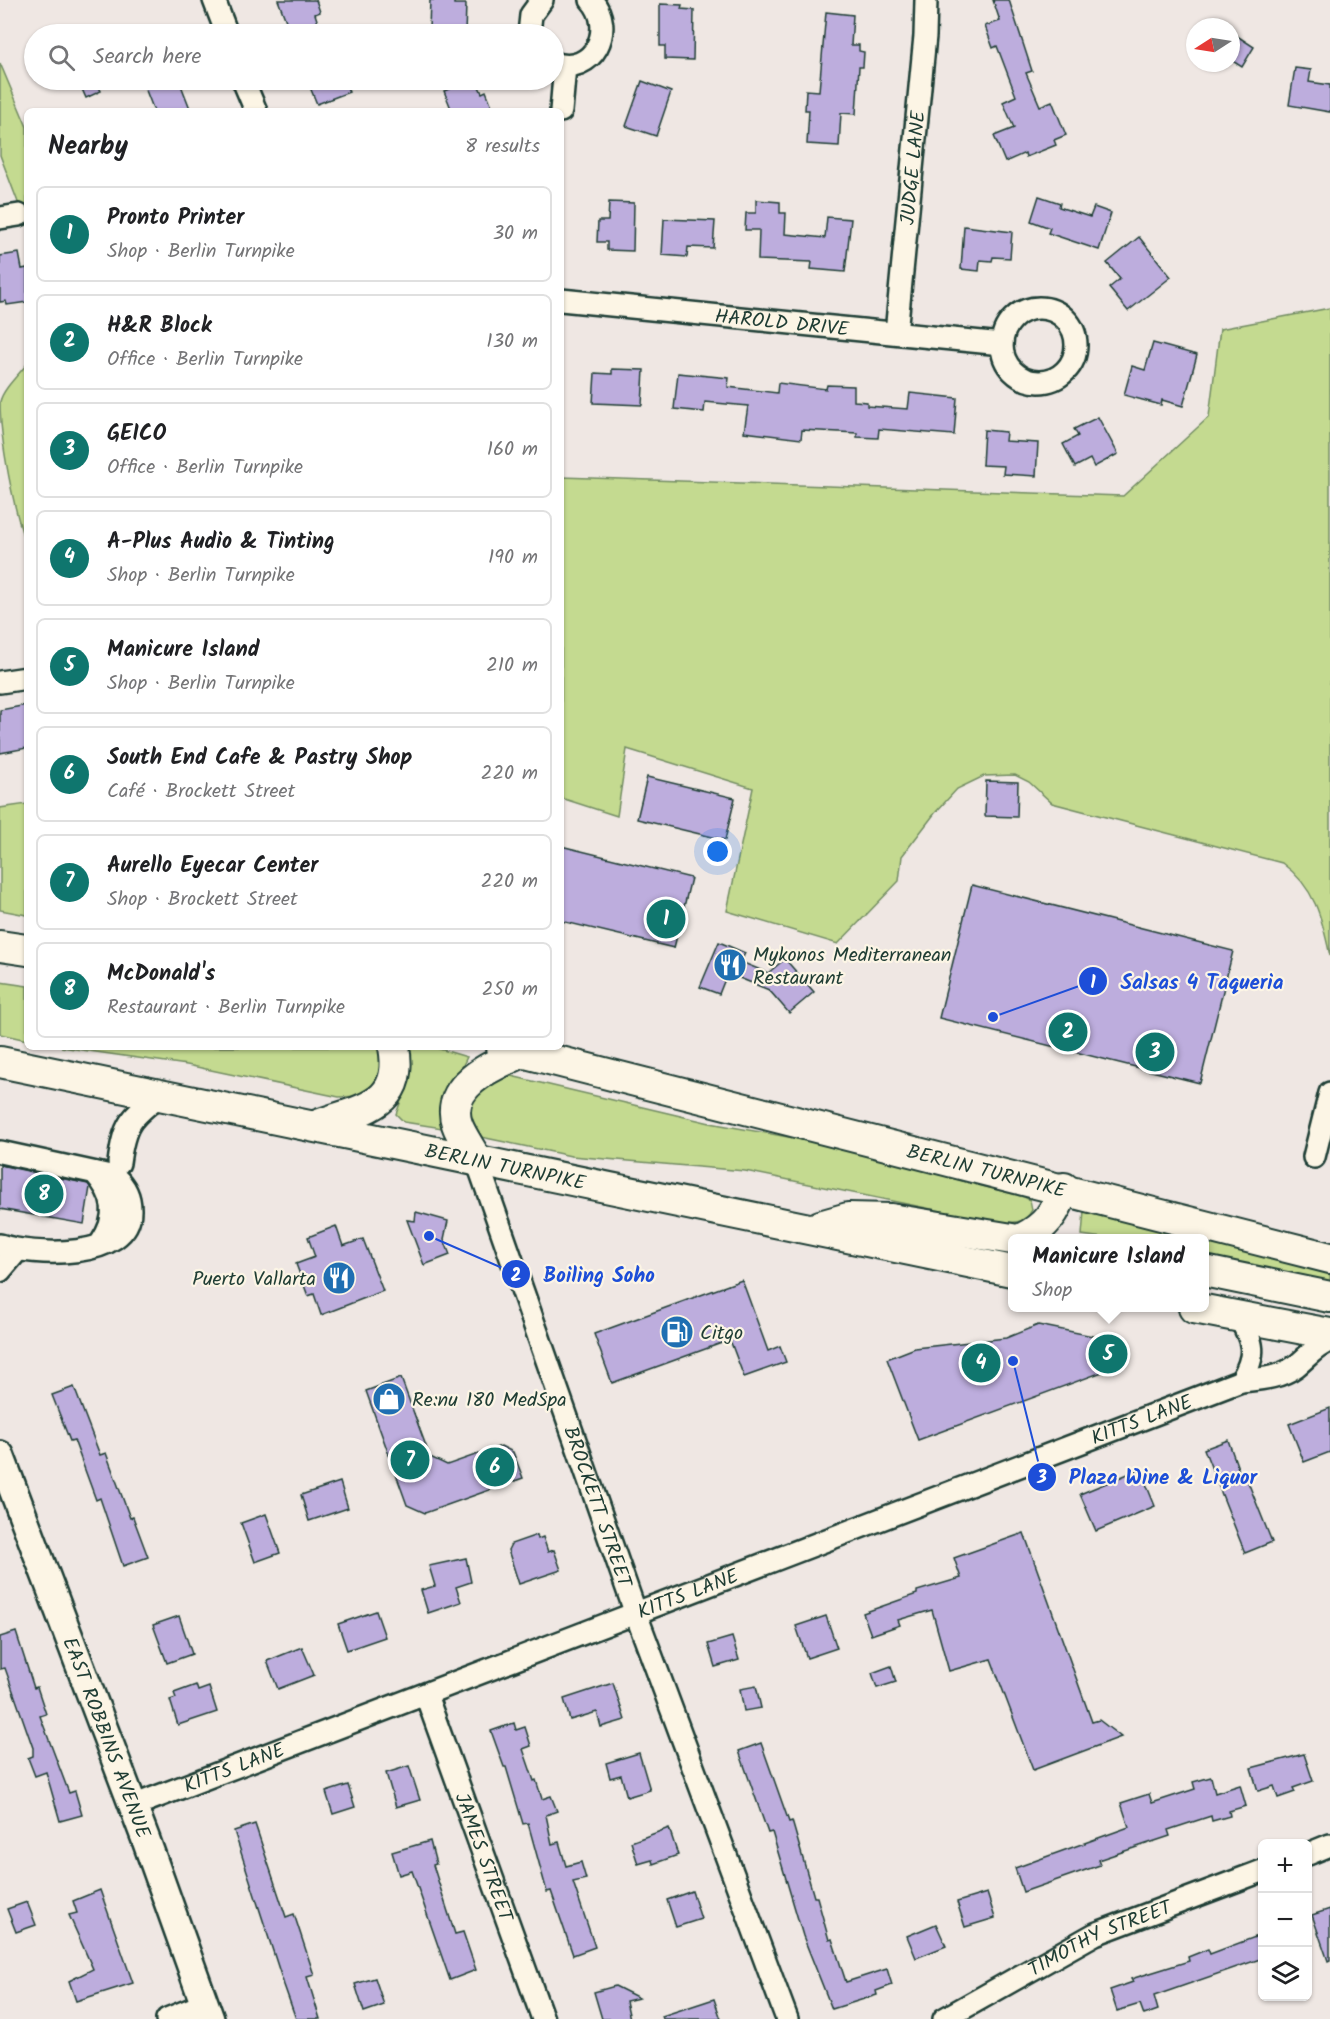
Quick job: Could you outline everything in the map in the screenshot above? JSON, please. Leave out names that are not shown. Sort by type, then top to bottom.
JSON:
[{"type":"highway","points":[[0,946],[24,950]]},
{"type":"highway","points":[[315,1126],[386,1097],[395,1081],[394,1050]]},
{"type":"highway","points":[[477,1161],[456,1123],[456,1106],[461,1090],[513,1050]]},
{"type":"highway","name":"BERLIN TURNPIKE","points":[[513,1050],[1064,1188],[1330,1258]]},
{"type":"highway","name":"BERLIN TURNPIKE","points":[[0,1062],[1008,1269]]},
{"type":"highway","points":[[1030,1234],[1048,1222],[1057,1208],[1064,1188]]},
{"type":"highway","points":[[809,1230],[848,1218],[891,1219],[1008,1238]]},
{"type":"highway","points":[[1209,1272],[1330,1297]]},
{"type":"highway","points":[[1209,1311],[1330,1334]]},
{"type":"main road","name":"EAST ROBBINS AVENUE","points":[[0,1455],[133,1806],[207,2012]]},
{"type":"street","points":[[214,0],[222,24]]},
{"type":"street","points":[[530,24],[531,15],[542,0]]},
{"type":"street","points":[[564,63],[585,60],[600,45],[603,32],[602,17],[591,0]]},
{"type":"street","name":"JUDGE LANE","points":[[896,333],[925,36],[926,0]]},
{"type":"street","points":[[247,90],[255,108]]},
{"type":"street","points":[[560,90],[561,108]]},
{"type":"street","name":"HAROLD DRIVE","points":[[564,300],[1002,344]]},
{"type":"street","points":[[0,682],[24,678]]},
{"type":"street","points":[[1314,1157],[1330,1093]]},
{"type":"street","points":[[119,1163],[122,1141],[132,1116],[160,1095]]},
{"type":"street","points":[[0,1152],[115,1177],[124,1185],[130,1200],[128,1223],[99,1246],[84,1251],[9,1248],[0,1271]]},
{"type":"street","name":"BROCKETT STREET","points":[[477,1161],[636,1614],[787,2019]]},
{"type":"street","points":[[1239,1317],[1252,1338],[1253,1358],[1242,1381]]},
{"type":"street","name":"KITTS LANE","points":[[133,1806],[1242,1381],[1281,1374],[1296,1366],[1322,1344],[1330,1341]]},
{"type":"street","name":"JAMES STREET","points":[[426,1695],[543,2019]]},
{"type":"street","points":[[1312,1852],[1330,1845]]},
{"type":"street","name":"TIMOTHY STREET","points":[[944,2019],[1095,1934],[1258,1873]]},
{"type":"street","points":[[167,2019],[207,2012]]},
{"type":"green space","points":[[0,63],[24,120],[24,218],[0,155]]},
{"type":"green space","points":[[1330,308],[1330,956],[1320,916],[1310,893],[1293,872],[1282,863],[1052,803],[1029,782],[1015,775],[984,776],[957,789],[902,856],[899,881],[838,944],[727,911],[753,788],[627,749],[617,816],[564,799],[564,477],[1123,496],[1209,417],[1220,329]]},
{"type":"green space","points":[[24,367],[24,538],[17,515],[2,436],[0,402],[7,387]]},
{"type":"green space","points":[[24,804],[24,914],[0,910],[0,808]]},
{"type":"green space","points":[[0,982],[24,986],[24,1039],[0,1034]]},
{"type":"green space","points":[[82,1050],[380,1050],[383,1055],[382,1079],[362,1096],[339,1097],[187,1065]]},
{"type":"green space","points":[[407,1050],[443,1050],[467,1057],[458,1075],[442,1128],[404,1122],[396,1114],[405,1090]]},
{"type":"green space","points":[[511,1076],[710,1123],[821,1143],[1024,1197],[1030,1200],[1032,1210],[1021,1221],[995,1222],[745,1171],[571,1156],[481,1137],[472,1127],[469,1117],[474,1099],[490,1084]]},
{"type":"green space","points":[[1084,1211],[1174,1234],[1082,1234]]},
{"type":"green space","points":[[1209,1243],[1330,1272],[1330,1281],[1209,1258]]},
{"type":"building","points":[[278,0],[316,0],[320,12],[315,14],[318,23],[287,24]]},
{"type":"building","points":[[430,0],[454,0],[454,4],[466,4],[465,24],[429,24]]},
{"type":"building","points":[[993,0],[1009,0],[1032,71],[1026,73],[1040,106],[1052,101],[1066,135],[1054,140],[1056,145],[1026,157],[1025,153],[1005,162],[994,136],[1014,128],[1003,102],[1016,96],[997,46],[993,48],[985,26],[1000,21]]},
{"type":"building","points":[[660,4],[682,5],[681,9],[694,10],[693,60],[665,59],[665,46],[660,46]]},
{"type":"building","points":[[826,12],[853,15],[851,45],[859,45],[859,51],[864,52],[863,67],[859,67],[856,114],[841,113],[839,146],[807,144],[809,110],[805,110],[806,90],[819,91]]},
{"type":"building","points":[[1240,38],[1254,47],[1242,67],[1240,66]]},
{"type":"building","points":[[1295,68],[1311,70],[1309,82],[1330,85],[1330,112],[1289,105]]},
{"type":"building","points":[[642,81],[671,92],[656,136],[626,126]]},
{"type":"building","points":[[82,90],[101,91],[86,98]]},
{"type":"building","points":[[146,90],[183,90],[190,108],[153,108]]},
{"type":"building","points":[[311,90],[348,90],[349,92],[317,104]]},
{"type":"building","points":[[481,90],[482,93],[486,91],[493,108],[451,108],[444,91]]},
{"type":"building","points":[[1039,196],[1060,203],[1059,207],[1090,217],[1094,207],[1111,213],[1099,250],[1048,233],[1050,228],[1031,221]]},
{"type":"building","points":[[756,200],[780,202],[780,213],[786,213],[785,234],[825,238],[827,217],[851,219],[845,272],[811,269],[812,262],[758,260],[759,230],[745,230],[746,213],[756,213]]},
{"type":"building","points":[[609,202],[634,203],[633,251],[607,250],[607,242],[597,242],[598,221],[608,221]]},
{"type":"building","points":[[664,219],[715,221],[713,248],[688,247],[687,257],[662,255]]},
{"type":"building","points":[[964,226],[1012,232],[1010,258],[993,257],[992,261],[980,260],[979,271],[961,269]]},
{"type":"building","points":[[1139,237],[1171,277],[1128,311],[1109,288],[1120,279],[1107,263]]},
{"type":"building","points":[[19,253],[22,269],[24,269],[24,302],[7,305],[6,301],[0,302],[0,256]]},
{"type":"building","points":[[1153,343],[1197,355],[1183,406],[1162,400],[1161,405],[1124,395],[1132,366],[1145,370]]},
{"type":"building","points":[[612,369],[644,370],[642,405],[593,403],[595,373],[612,374]]},
{"type":"building","points":[[678,373],[729,378],[728,387],[777,393],[778,383],[826,389],[827,385],[854,386],[854,401],[867,402],[867,406],[908,409],[910,393],[957,398],[954,435],[879,429],[878,438],[857,437],[857,433],[802,430],[801,439],[744,432],[748,406],[705,402],[704,412],[674,409]]},
{"type":"building","points":[[1098,417],[1118,454],[1094,467],[1090,459],[1075,467],[1063,444],[1078,436],[1074,429]]},
{"type":"building","points":[[984,430],[1006,432],[1005,441],[1038,443],[1036,476],[1003,474],[1004,466],[982,465]]},
{"type":"building","points":[[24,706],[24,749],[0,753],[0,710]]},
{"type":"building","points":[[647,777],[735,798],[725,840],[637,819]]},
{"type":"building","points":[[986,781],[1018,782],[1017,817],[985,816]]},
{"type":"building","points":[[564,847],[691,878],[674,948],[564,922]]},
{"type":"building","points":[[972,885],[1233,951],[1200,1083],[939,1018]]},
{"type":"building","points":[[719,942],[745,953],[741,962],[768,973],[785,959],[814,992],[789,1013],[769,990],[727,974],[719,994],[700,987]]},
{"type":"building","points":[[0,1165],[88,1184],[90,1187],[84,1224],[0,1209]]},
{"type":"building","points":[[416,1212],[448,1221],[444,1239],[450,1255],[424,1265],[407,1220],[415,1221]]},
{"type":"building","name":"Puerto Vallarta","points":[[336,1226],[343,1246],[363,1239],[383,1291],[321,1315],[314,1294],[308,1296],[296,1264],[315,1257],[308,1237]]},
{"type":"building","name":"Citgo","points":[[742,1280],[768,1351],[780,1346],[786,1362],[744,1377],[730,1340],[612,1383],[594,1334]]},
{"type":"building","points":[[1038,1325],[1128,1343],[1124,1364],[918,1440],[887,1359],[915,1348],[1006,1338]]},
{"type":"building","points":[[401,1378],[430,1457],[447,1465],[501,1446],[513,1452],[523,1478],[425,1513],[407,1505],[366,1391]]},
{"type":"building","points":[[74,1387],[100,1455],[106,1453],[130,1518],[133,1517],[148,1557],[123,1566],[100,1498],[96,1500],[74,1440],[70,1441],[52,1395]]},
{"type":"building","points":[[1330,1408],[1330,1452],[1304,1462],[1289,1424]]},
{"type":"building","points":[[1228,1440],[1240,1474],[1244,1472],[1272,1542],[1245,1553],[1204,1449]]},
{"type":"building","points":[[1140,1469],[1155,1506],[1096,1531],[1080,1494]]},
{"type":"building","points":[[340,1482],[348,1508],[309,1521],[301,1495]]},
{"type":"building","points":[[266,1514],[280,1553],[255,1562],[241,1523]]},
{"type":"building","points":[[1024,1533],[1092,1722],[1099,1720],[1121,1737],[1033,1770],[991,1659],[949,1671],[932,1610],[898,1620],[900,1625],[871,1635],[863,1613],[917,1594],[917,1591],[961,1578],[954,1558]]},
{"type":"building","points":[[537,1535],[538,1539],[543,1537],[548,1552],[554,1550],[561,1570],[519,1584],[508,1550],[511,1544]]},
{"type":"building","points":[[466,1558],[471,1582],[456,1587],[461,1602],[428,1613],[421,1590],[435,1586],[429,1566]]},
{"type":"building","points":[[376,1611],[385,1637],[347,1650],[338,1624]]},
{"type":"building","points":[[179,1616],[192,1654],[167,1663],[153,1625]]},
{"type":"building","points":[[826,1616],[837,1648],[807,1658],[796,1626]]},
{"type":"building","points":[[16,1632],[34,1688],[37,1687],[46,1714],[40,1716],[69,1793],[75,1791],[82,1815],[60,1821],[46,1772],[35,1776],[28,1758],[33,1756],[33,1748],[5,1668],[0,1669],[0,1637]]},
{"type":"building","points":[[732,1637],[739,1660],[715,1667],[708,1644]]},
{"type":"building","points":[[302,1647],[314,1675],[278,1689],[267,1661]]},
{"type":"building","points":[[891,1666],[896,1682],[877,1688],[872,1673]]},
{"type":"building","points":[[613,1683],[625,1720],[601,1727],[597,1712],[570,1720],[564,1699]]},
{"type":"building","points":[[196,1685],[198,1691],[209,1687],[217,1712],[178,1725],[170,1700],[176,1698],[174,1693]]},
{"type":"building","points":[[756,1686],[761,1708],[744,1711],[740,1689]]},
{"type":"building","points":[[514,1723],[516,1730],[525,1727],[531,1746],[523,1749],[542,1799],[551,1796],[557,1811],[546,1815],[552,1844],[559,1842],[566,1866],[581,1862],[586,1879],[573,1882],[595,1947],[573,1955],[551,1891],[547,1892],[528,1823],[523,1824],[506,1767],[504,1767],[491,1731]]},
{"type":"building","points":[[761,1743],[789,1822],[792,1821],[814,1897],[817,1897],[829,1940],[832,1939],[846,1982],[887,1969],[892,1985],[876,1991],[877,1995],[832,2009],[803,1936],[772,1832],[768,1833],[739,1751]]},
{"type":"building","points":[[639,1753],[650,1790],[627,1797],[621,1775],[610,1778],[606,1763]]},
{"type":"building","points":[[1304,1754],[1313,1781],[1293,1788],[1295,1792],[1278,1798],[1274,1786],[1258,1791],[1251,1768]]},
{"type":"building","points":[[409,1766],[420,1800],[396,1807],[386,1773]]},
{"type":"building","points":[[1211,1777],[1215,1793],[1240,1785],[1246,1806],[1229,1811],[1230,1816],[1212,1821],[1211,1816],[1168,1830],[1170,1836],[1098,1860],[1100,1865],[1023,1892],[1015,1868],[1129,1827],[1121,1803],[1149,1794],[1152,1803],[1195,1789],[1193,1782]]},
{"type":"building","points":[[348,1785],[355,1807],[333,1814],[326,1792]]},
{"type":"building","points":[[255,1824],[286,1917],[294,1914],[314,1975],[307,1977],[320,2019],[296,2019],[284,1985],[234,1831]]},
{"type":"building","points":[[669,1828],[678,1855],[653,1864],[652,1860],[638,1864],[631,1842]]},
{"type":"building","points":[[430,1841],[436,1864],[433,1865],[455,1934],[463,1932],[476,1970],[450,1980],[412,1871],[399,1875],[392,1852]]},
{"type":"building","points":[[100,1890],[133,1983],[76,2001],[69,1981],[93,1969],[69,1915],[77,1913],[73,1901]]},
{"type":"building","points":[[692,1891],[701,1919],[676,1927],[667,1900]]},
{"type":"building","points":[[987,1893],[995,1918],[965,1927],[957,1902]]},
{"type":"building","points":[[27,1902],[36,1925],[16,1932],[7,1909]]},
{"type":"building","points":[[1330,1909],[1330,1960],[1328,1961],[1312,1915]]},
{"type":"building","points":[[936,1924],[946,1946],[916,1958],[907,1936]]},
{"type":"building","points":[[1258,1936],[1258,1960],[1154,1996],[1158,2010],[1144,2015],[1140,2004],[1117,2011],[1110,1990],[1133,1982],[1131,1979],[1189,1961],[1188,1957],[1208,1949],[1210,1954]]},
{"type":"building","points":[[375,1978],[384,2005],[364,2012],[355,1984]]},
{"type":"building","points":[[615,1986],[639,1998],[626,2001],[630,2019],[602,2019],[594,1992]]},
{"type":"building","points":[[714,1999],[721,2019],[663,2019],[662,2016]]},
{"type":"place","name":"Pronto Printer","points":[[666,919]]},
{"type":"place","name":"Mykonos Mediterranean Restaurant","points":[[730,965]]},
{"type":"place","name":"Salsas 4 Taqueria","points":[[993,1017]]},
{"type":"place","name":"H&R Block","points":[[1068,1032]]},
{"type":"place","name":"GEICO","points":[[1155,1052]]},
{"type":"place","name":"McDonald's","points":[[44,1194]]},
{"type":"place","name":"Boiling Soho","points":[[429,1236]]},
{"type":"place","name":"Puerto Vallarta","points":[[339,1278]]},
{"type":"place","name":"Citgo","points":[[677,1332]]},
{"type":"place","name":"Manicure Island","points":[[1108,1354]]},
{"type":"place","name":"Plaza Wine & Liquor","points":[[1013,1361]]},
{"type":"place","name":"A-Plus Audio & Tinting","points":[[981,1363]]},
{"type":"place","name":"Re:nu 180 MedSpa","points":[[389,1399]]},
{"type":"place","name":"Aurello Eyecar Center","points":[[410,1460]]},
{"type":"place","name":"South End Cafe & Pastry Shop","points":[[495,1467]]}]
